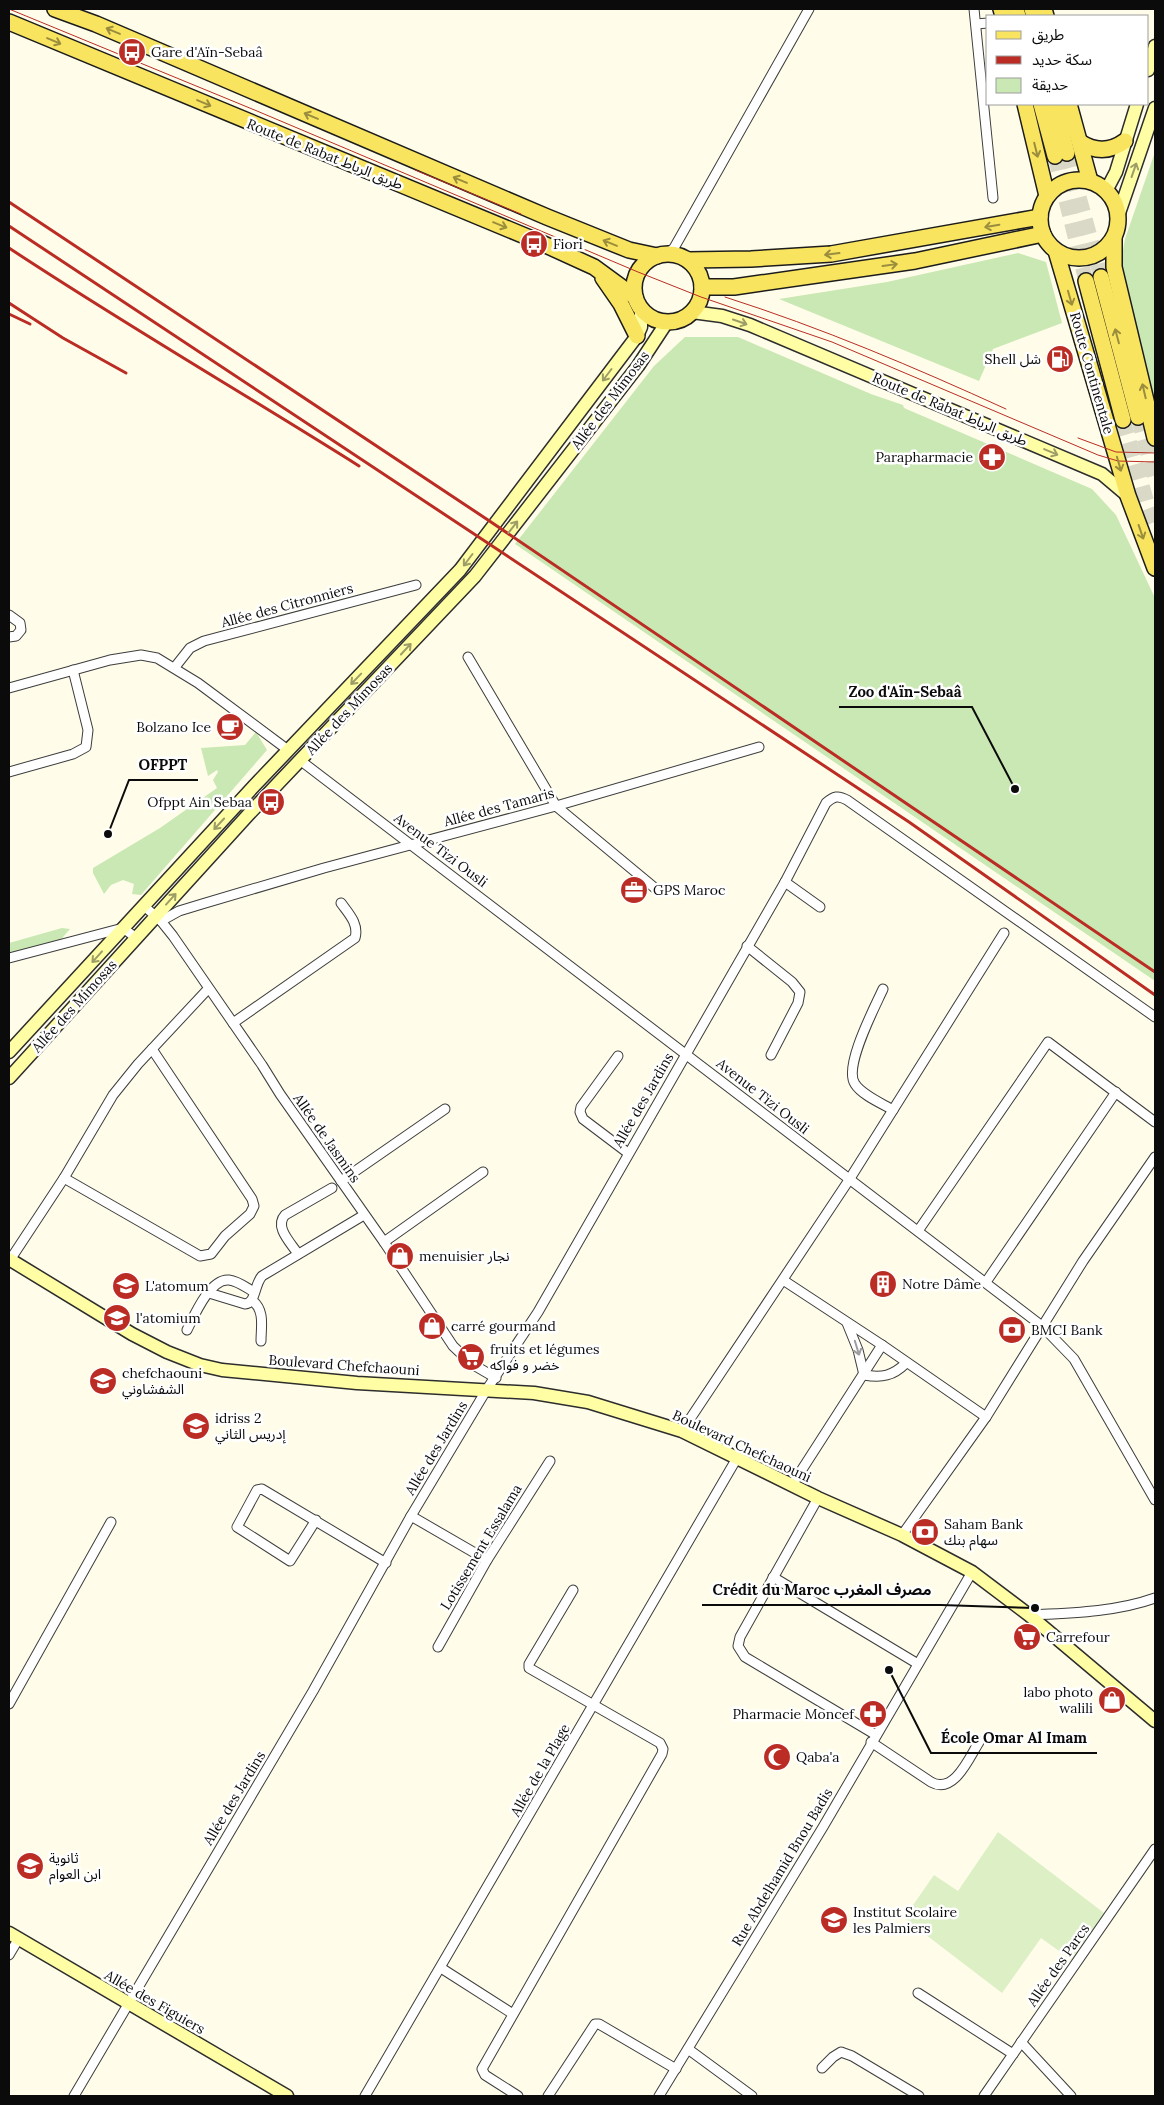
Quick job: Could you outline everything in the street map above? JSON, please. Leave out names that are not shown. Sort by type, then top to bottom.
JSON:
[{"type":"main road","name":"Route de Rabat طريق الرباط","points":[[55,9],[114,32],[547,217],[629,250],[662,255]]},
{"type":"main road","name":"Route de Rabat طريق الرباط","points":[[9,22],[537,241],[594,267],[638,303]]},
{"type":"main road","points":[[1149,67],[1155,46]]},
{"type":"main road","points":[[1025,105],[1047,196]]},
{"type":"main road","points":[[1041,105],[1061,154],[1055,105]]},
{"type":"main road","points":[[1069,105],[1090,182]]},
{"type":"main road","points":[[1106,190],[1116,172],[1137,105]]},
{"type":"main road","points":[[1155,108],[1118,216],[1114,238],[1114,267],[1155,438]]},
{"type":"main road","points":[[1080,142],[1088,147],[1105,150],[1125,142]]},
{"type":"main road","points":[[1114,238],[1108,246],[1092,256],[1074,258],[1056,251],[1048,244],[1043,234],[1040,217],[1041,207],[1047,196],[1056,187],[1066,182],[1078,180],[1099,184],[1106,190],[1112,198],[1118,216]]},
{"type":"main road","points":[[688,260],[751,259],[831,254],[1040,217]]},
{"type":"main road","points":[[702,287],[734,287],[915,261],[1043,234]]},
{"type":"main road","name":"Route Continentale","points":[[1056,251],[1128,496]]},
{"type":"main road","points":[[662,255],[678,255],[688,260],[700,276],[701,297],[692,312],[681,320],[667,322],[653,319],[638,303],[635,280],[638,272],[648,260],[662,255]]},
{"type":"main road","points":[[594,267],[616,296],[637,336]]},
{"type":"main road","points":[[1123,420],[1094,279],[1138,417]]},
{"type":"main road","name":"Allée des Mimosas","points":[[9,1052],[288,750],[460,570],[637,336],[641,327],[638,303]]},
{"type":"main road","name":"Route de Rabat طريق الرباط","points":[[692,312],[722,316],[750,325],[1102,474],[1128,496],[1155,568]]},
{"type":"main road","name":"Allée des Mimosas","points":[[9,1078],[135,937],[158,919],[301,761],[475,576],[638,366],[667,322]]},
{"type":"main road","name":"Boulevard Chefchaouni","points":[[9,1260],[132,1334],[167,1352],[200,1365],[222,1370],[357,1383],[534,1393],[588,1402],[682,1431],[818,1498],[902,1535],[972,1572],[1030,1615],[1155,1721]]},
{"type":"main road","name":"Allée des Figuiers","points":[[14,1936],[287,2096]]},
{"type":"street","points":[[662,255],[674,248],[809,9]]},
{"type":"street","points":[[974,9],[993,198]]},
{"type":"street","points":[[976,24],[986,23]]},
{"type":"street","name":"Allée des Citronniers","points":[[175,668],[190,648],[204,641],[416,585]]},
{"type":"street","points":[[9,615],[20,623],[21,630],[16,636],[9,638]]},
{"type":"street","points":[[9,688],[110,660],[142,656],[157,658],[175,668],[288,750]]},
{"type":"street","points":[[468,657],[556,806],[656,889]]},
{"type":"street","points":[[9,772],[74,754],[86,747],[88,730],[73,670]]},
{"type":"street","name":"Allée des Tamaris","points":[[158,919],[202,904],[556,806],[759,747]]},
{"type":"street","name":"Avenue Tizi Ousli","points":[[301,761],[1042,1326],[1074,1359],[1155,1500]]},
{"type":"street","name":"Allée des Jardins","points":[[74,2096],[313,1691],[412,1516],[488,1390],[538,1312],[685,1053],[785,882],[826,803],[840,796],[847,800],[1155,1017]]},
{"type":"street","points":[[785,882],[820,907]]},
{"type":"street","points":[[233,1023],[355,938],[358,931],[355,922],[341,903]]},
{"type":"street","name":"Allée de Jasmins","points":[[144,906],[158,919],[233,1023],[384,1242],[453,1346],[472,1364],[496,1378]]},
{"type":"street","points":[[9,958],[123,928],[135,937]]},
{"type":"street","points":[[682,1431],[849,1180],[1004,933]]},
{"type":"street","points":[[747,946],[792,982],[800,992],[798,1003],[771,1055]]},
{"type":"street","points":[[9,1260],[64,1178],[113,1095],[152,1049],[208,989]]},
{"type":"street","points":[[883,989],[859,1045],[851,1072],[853,1081],[859,1088],[893,1110]]},
{"type":"street","points":[[918,1231],[1048,1042],[1155,1122]]},
{"type":"street","points":[[64,1178],[200,1256],[212,1254],[225,1236],[250,1214],[254,1206],[252,1199],[152,1049]]},
{"type":"street","points":[[618,1056],[581,1107],[580,1112],[583,1119],[628,1153]]},
{"type":"street","points":[[986,1282],[1116,1092]]},
{"type":"street","points":[[341,1181],[445,1109]]},
{"type":"street","points":[[902,1535],[986,1417],[1083,1261],[1155,1157]]},
{"type":"street","points":[[384,1242],[483,1172]]},
{"type":"street","points":[[298,1254],[280,1227],[281,1220],[284,1215],[332,1188]]},
{"type":"street","points":[[209,1293],[245,1304],[253,1297],[256,1286],[262,1276],[364,1214]]},
{"type":"street","points":[[186,1330],[215,1285],[226,1280],[234,1281],[253,1297],[258,1306],[262,1315],[261,1341]]},
{"type":"street","points":[[783,1280],[882,1345],[986,1417]]},
{"type":"street","points":[[847,1322],[858,1350],[864,1375]]},
{"type":"street","points":[[792,1485],[882,1345]]},
{"type":"street","points":[[864,1375],[883,1378],[895,1372],[906,1363]]},
{"type":"street","name":"Allée de la Plage","points":[[365,2096],[738,1458]]},
{"type":"street","name":"Lotissement Essalama","points":[[438,1647],[487,1560],[550,1461]]},
{"type":"street","points":[[316,1520],[290,1561],[237,1527],[259,1488],[316,1520],[386,1562]]},
{"type":"street","points":[[818,1498],[740,1637],[738,1646],[741,1652],[874,1739],[931,1782],[941,1786],[952,1782],[979,1742]]},
{"type":"street","points":[[412,1516],[487,1560]]},
{"type":"street","points":[[9,1704],[111,1522]]},
{"type":"street","name":"Rue Abdelhamid Bnou Badis","points":[[659,2096],[823,1827],[972,1572]]},
{"type":"street","points":[[773,1578],[918,1664]]},
{"type":"street","points":[[518,2096],[482,2072],[513,2014],[662,1754],[663,1748],[660,1743],[532,1672],[529,1668],[529,1664],[573,1590]]},
{"type":"street","points":[[1030,1615],[1115,1608],[1155,1598]]},
{"type":"street","name":"Allée des Parcs","points":[[984,2096],[1155,1849]]},
{"type":"street","points":[[9,1955],[14,1936]]},
{"type":"street","points":[[441,1968],[513,2014]]},
{"type":"street","points":[[918,1993],[1013,2054]]},
{"type":"street","points":[[548,2096],[594,2024],[599,2024],[676,2069]]},
{"type":"street","points":[[1021,2042],[1071,2096]]},
{"type":"street","points":[[688,2048],[752,2096]]},
{"type":"street","points":[[822,2068],[841,2052],[852,2056],[919,2096]]},
{"type":"green space","points":[[1155,152],[1155,403],[1121,262],[1125,239]]},
{"type":"green space","points":[[1018,253],[1046,262],[1062,323],[993,349],[979,381],[779,299],[887,282]]},
{"type":"green space","points":[[685,337],[738,337],[871,394],[903,405],[904,408],[1092,489],[1116,515],[1155,598],[1155,981],[515,544],[654,366]]},
{"type":"green space","points":[[256,732],[267,750],[141,895],[132,894],[134,884],[123,880],[111,885],[104,894],[93,873],[93,868],[160,828],[217,788],[213,780],[218,772],[217,770],[208,776],[201,748],[245,745]]},
{"type":"green space","points":[[62,928],[70,929],[58,943],[9,954],[9,943]]},
{"type":"green space","points":[[998,1832],[1108,1916],[1073,1961],[1041,1938],[1002,1993],[904,1918],[934,1875],[958,1891]]},
{"type":"tunnel","points":[[1067,153],[1101,277]]},
{"type":"tunnel","points":[[1055,156],[1086,281]]},
{"type":"tunnel","points":[[1138,417],[1155,479]]},
{"type":"tunnel","points":[[1123,420],[1155,525]]},
{"type":"tram line","points":[[9,9],[257,111],[638,272],[701,297],[832,342],[1098,455],[1118,461],[1155,462]]},
{"type":"tram line","points":[[415,170],[521,214]]},
{"type":"tram line","points":[[725,297],[867,349],[1006,409]]},
{"type":"tram line","points":[[1078,438],[1116,452],[1155,453]]},
{"type":"railway","points":[[9,202],[488,520],[1155,972]]},
{"type":"railway","points":[[9,226],[909,822],[1155,995]]},
{"type":"railway","points":[[9,248],[96,304],[359,466]]},
{"type":"railway","points":[[9,303],[63,338],[126,373]]},
{"type":"railway","points":[[9,314],[30,324]]},
{"type":"place","name":"Gare d'Aïn-Sebaâ","points":[[132,52]]},
{"type":"place","name":"Fiori","points":[[534,244]]},
{"type":"place","name":"Shell شل","points":[[1060,359]]},
{"type":"place","name":"Parapharmacie","points":[[992,457]]},
{"type":"place","name":"Bolzano Ice","points":[[230,727]]},
{"type":"place","name":"Zoo d'Aïn-Sebaâ","points":[[1015,789]]},
{"type":"place","name":"Ofppt Ain Sebaa","points":[[271,802]]},
{"type":"place","name":"OFPPT","points":[[108,834]]},
{"type":"place","name":"GPS Maroc","points":[[634,890]]},
{"type":"place","name":"menuisier نجار","points":[[400,1256]]},
{"type":"place","name":"Notre Dâme","points":[[883,1284]]},
{"type":"place","name":"L'atomum","points":[[126,1286]]},
{"type":"place","name":"l'atomium","points":[[117,1318]]},
{"type":"place","name":"carré gourmand","points":[[432,1326]]},
{"type":"place","name":"BMCI Bank","points":[[1012,1330]]},
{"type":"place","name":"fruits et légumes خضر و فواكه","points":[[471,1357]]},
{"type":"place","name":"chefchaouni الشفشاوني","points":[[103,1381]]},
{"type":"place","name":"idriss 2 إدريس الثاني","points":[[196,1426]]},
{"type":"place","name":"Saham Bank سهام بنك","points":[[925,1532]]},
{"type":"place","name":"Crédit du Maroc مصرف المغرب","points":[[1035,1608]]},
{"type":"place","name":"Carrefour","points":[[1027,1637]]},
{"type":"place","name":"École Omar Al Imam","points":[[889,1670]]},
{"type":"place","name":"labo photo walili","points":[[1112,1700]]},
{"type":"place","name":"Pharmacie Moncef","points":[[873,1714]]},
{"type":"place","name":"Qaba'a","points":[[777,1757]]},
{"type":"place","name":"ثانوية ابن العوام","points":[[30,1866]]},
{"type":"place","name":"Institut Scolaire les Palmiers","points":[[834,1920]]}]
